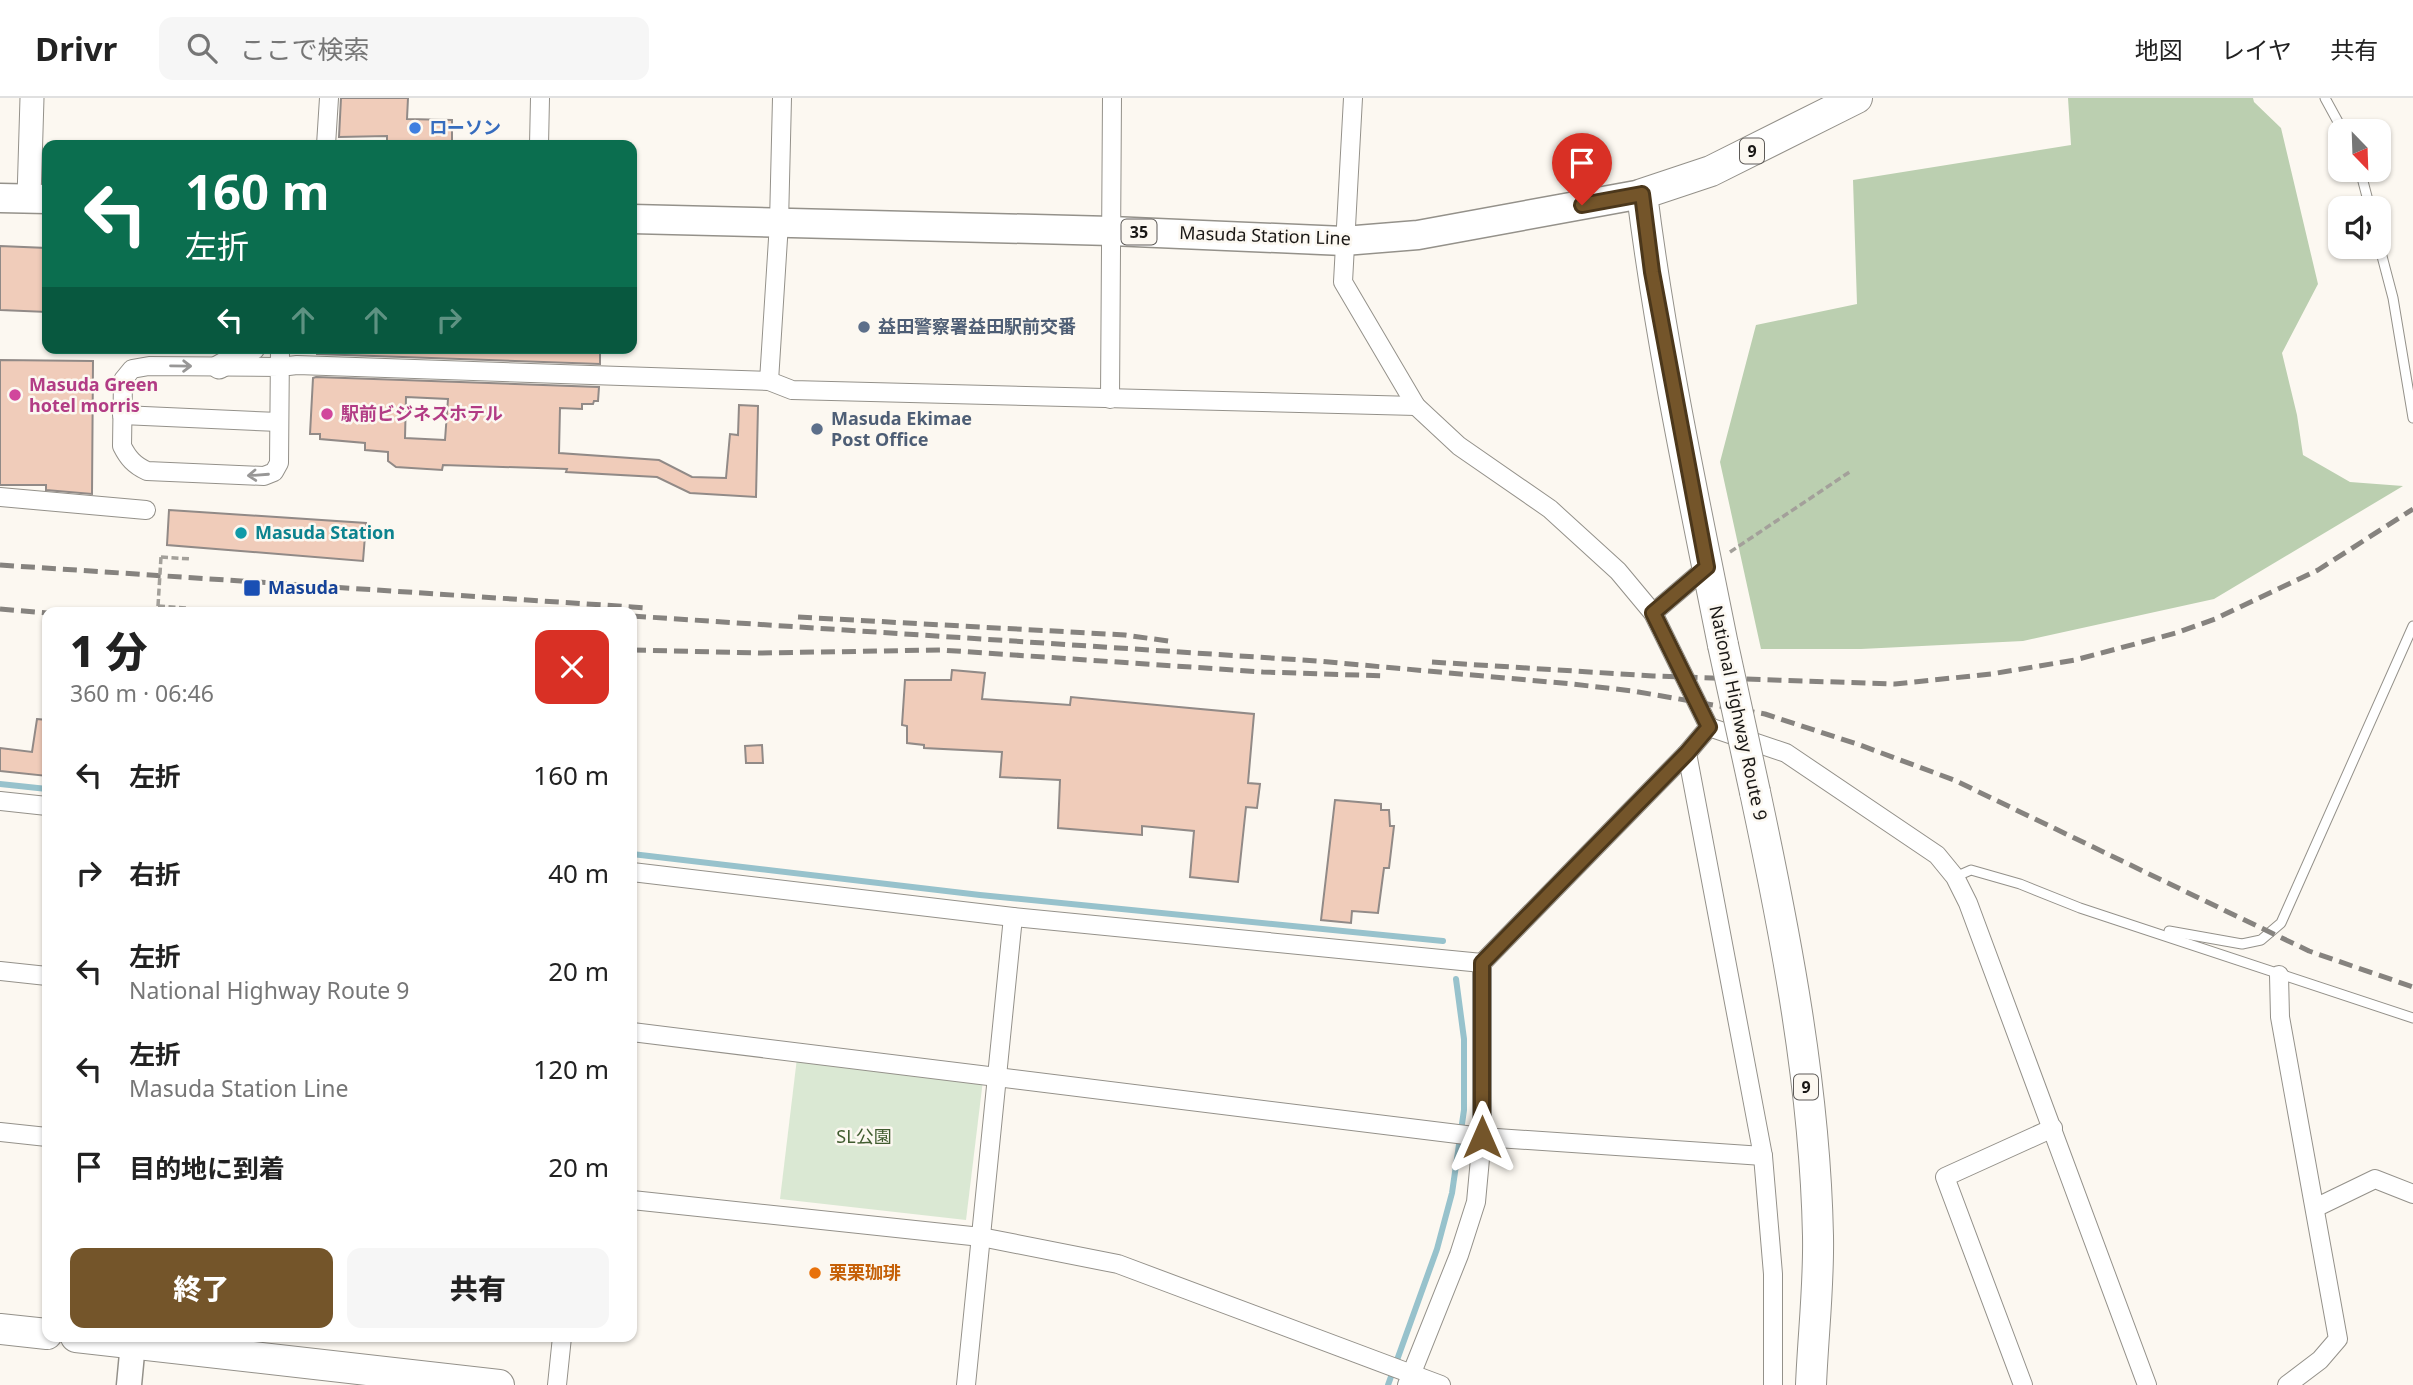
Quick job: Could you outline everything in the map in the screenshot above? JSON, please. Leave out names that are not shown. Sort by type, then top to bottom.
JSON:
[{"type":"highway","name":"9","points":[[1642,194],[1711,171],[1857,98]]},
{"type":"highway","name":"National Highway Route 9","points":[[1642,194],[1652,272],[1707,567],[1779,907],[1810,1110],[1818,1237],[1811,1385]]},
{"type":"highway","points":[[0,1329],[42,1333]]},
{"type":"highway","points":[[149,1342],[499,1385]]},
{"type":"main road","name":"Masuda Station Line","points":[[637,219],[1111,231],[1344,241],[1418,235],[1642,194]]},
{"type":"main road","points":[[0,198],[38,199]]},
{"type":"main road","points":[[129,1385],[133,1342]]},
{"type":"street","points":[[32,98],[38,199]]},
{"type":"street","points":[[326,140],[329,98]]},
{"type":"street","points":[[539,140],[540,98]]},
{"type":"street","points":[[769,381],[779,223],[782,98]]},
{"type":"street","points":[[1110,399],[1112,98]]},
{"type":"street","points":[[1353,98],[1343,282],[1416,405],[1459,446],[1550,509],[1618,571],[1653,613],[1709,727],[1786,753],[1937,855],[1955,877],[1968,904],[2053,1128],[2147,1385]]},
{"type":"street","points":[[219,367],[242,354]]},
{"type":"street","points":[[280,354],[280,367],[279,422],[279,463],[274,472],[264,476],[147,471],[132,463],[122,446],[123,380],[132,369],[149,366],[280,367],[297,365],[769,381],[792,390],[1416,405]]},
{"type":"street","points":[[122,415],[279,422]]},
{"type":"street","points":[[0,497],[146,510]]},
{"type":"street","points":[[1653,613],[1707,567]]},
{"type":"street","points":[[1409,1379],[1459,1255],[1476,1202],[1482,1137],[1482,963],[1687,753],[1709,727]]},
{"type":"street","points":[[1687,753],[1763,1156],[1773,1274],[1773,1385]]},
{"type":"street","points":[[0,801],[42,805]]},
{"type":"street","points":[[637,873],[1013,917],[1482,963]]},
{"type":"street","points":[[966,1385],[1013,917]]},
{"type":"street","points":[[0,971],[42,975]]},
{"type":"street","points":[[2279,975],[2280,1017],[2338,1339],[2320,1360],[2287,1385]]},
{"type":"street","points":[[637,1033],[1482,1137],[1763,1156]]},
{"type":"street","points":[[2023,1385],[1945,1177],[2053,1128]]},
{"type":"street","points":[[0,1132],[42,1136]]},
{"type":"street","points":[[2315,1208],[2375,1180],[2413,1194]]},
{"type":"street","points":[[637,1201],[981,1237],[1118,1264],[1409,1379],[1441,1385]]},
{"type":"street","points":[[557,1385],[561,1342]]},
{"type":"lane","points":[[2325,98],[2336,119]]},
{"type":"lane","points":[[2383,259],[2393,299],[2413,418]]},
{"type":"lane","points":[[2137,926],[2242,944],[2261,940],[2281,923],[2413,626]]},
{"type":"lane","points":[[1955,877],[1971,870],[2020,884],[2080,908],[2413,1018]]},
{"type":"path","points":[[1707,567],[1851,471]]},
{"type":"path","points":[[172,607],[158,606],[161,557],[191,559]]},
{"type":"green space","points":[[2068,98],[2253,98],[2281,128],[2318,284],[2282,353],[2297,415],[2303,455],[2350,482],[2403,486],[2214,599],[2023,641],[1861,649],[1761,649],[1720,462],[1756,325],[1857,304],[1853,180],[2071,145]]},
{"type":"green space","name":"SL公園","points":[[797,1058],[983,1080],[966,1220],[780,1199]]},
{"type":"building","points":[[341,98],[408,98],[407,119],[452,120],[452,140],[387,140],[387,136],[339,137]]},
{"type":"building","points":[[0,246],[42,248],[42,312],[0,310]]},
{"type":"building","points":[[317,354],[600,354],[600,364]]},
{"type":"building","points":[[0,360],[93,361],[92,494],[46,490],[46,485],[0,485]]},
{"type":"building","points":[[313,378],[599,387],[598,401],[593,404],[582,404],[582,409],[560,408],[559,453],[659,460],[692,477],[726,478],[730,434],[738,435],[739,405],[758,406],[756,497],[690,493],[657,477],[566,472],[567,469],[443,465],[442,470],[396,467],[388,461],[388,452],[365,450],[365,443],[320,439],[320,434],[310,434]],"holes":[[[406,397],[448,399],[445,440],[405,438]]]},
{"type":"building","name":"Masuda Station","points":[[169,510],[366,523],[363,561],[167,545]]},
{"type":"building","points":[[952,670],[985,673],[982,699],[1070,705],[1071,697],[1254,714],[1248,783],[1260,784],[1257,808],[1246,807],[1238,882],[1190,877],[1194,831],[1142,826],[1142,835],[1058,828],[1060,780],[1000,777],[1002,752],[924,748],[924,745],[907,743],[907,726],[902,725],[905,680],[951,680]]},
{"type":"building","points":[[37,719],[42,720],[42,775],[0,771],[0,748],[32,752]]},
{"type":"building","points":[[762,745],[763,763],[746,763],[745,746]]},
{"type":"building","points":[[1335,800],[1381,804],[1381,810],[1389,810],[1390,826],[1394,826],[1389,868],[1384,868],[1378,913],[1352,911],[1351,923],[1321,920]]},
{"type":"waterway","points":[[0,784],[42,788]]},
{"type":"waterway","points":[[637,855],[980,895],[1443,941]]},
{"type":"waterway","points":[[1388,1385],[1437,1249],[1452,1193],[1464,1110],[1464,1039],[1456,979]]},
{"type":"railway","points":[[1432,662],[1653,676],[1895,684],[1991,674],[2075,660],[2176,633],[2215,619],[2318,570],[2413,509]]},
{"type":"railway","points":[[0,565],[633,607]]},
{"type":"railway","points":[[637,607],[648,608]]},
{"type":"railway","points":[[0,609],[42,613]]},
{"type":"railway","points":[[637,616],[1317,661],[1633,691],[1765,714],[1954,780],[2309,951],[2413,987]]},
{"type":"railway","points":[[798,617],[1125,635],[1175,642]]},
{"type":"railway","points":[[637,650],[760,653],[941,650],[1263,672],[1387,676]]},
{"type":"place","name":"ローソン","points":[[415,128]]},
{"type":"place","name":"益田警察署益田駅前交番","points":[[864,327]]},
{"type":"place","name":"Masuda Green hotel morris","points":[[15,395]]},
{"type":"place","name":"駅前ビジネスホテル","points":[[327,414]]},
{"type":"place","name":"Masuda Ekimae Post Office","points":[[817,429]]},
{"type":"place","name":"Masuda Station","points":[[241,533]]},
{"type":"place","name":"Masuda","points":[[252,588]]},
{"type":"place","name":"栗栗珈琲","points":[[815,1273]]},
{"type":"route","points":[[1482,1137],[1482,963],[1687,753],[1709,727],[1653,613],[1707,567],[1652,272],[1642,194],[1582,205]]}]
